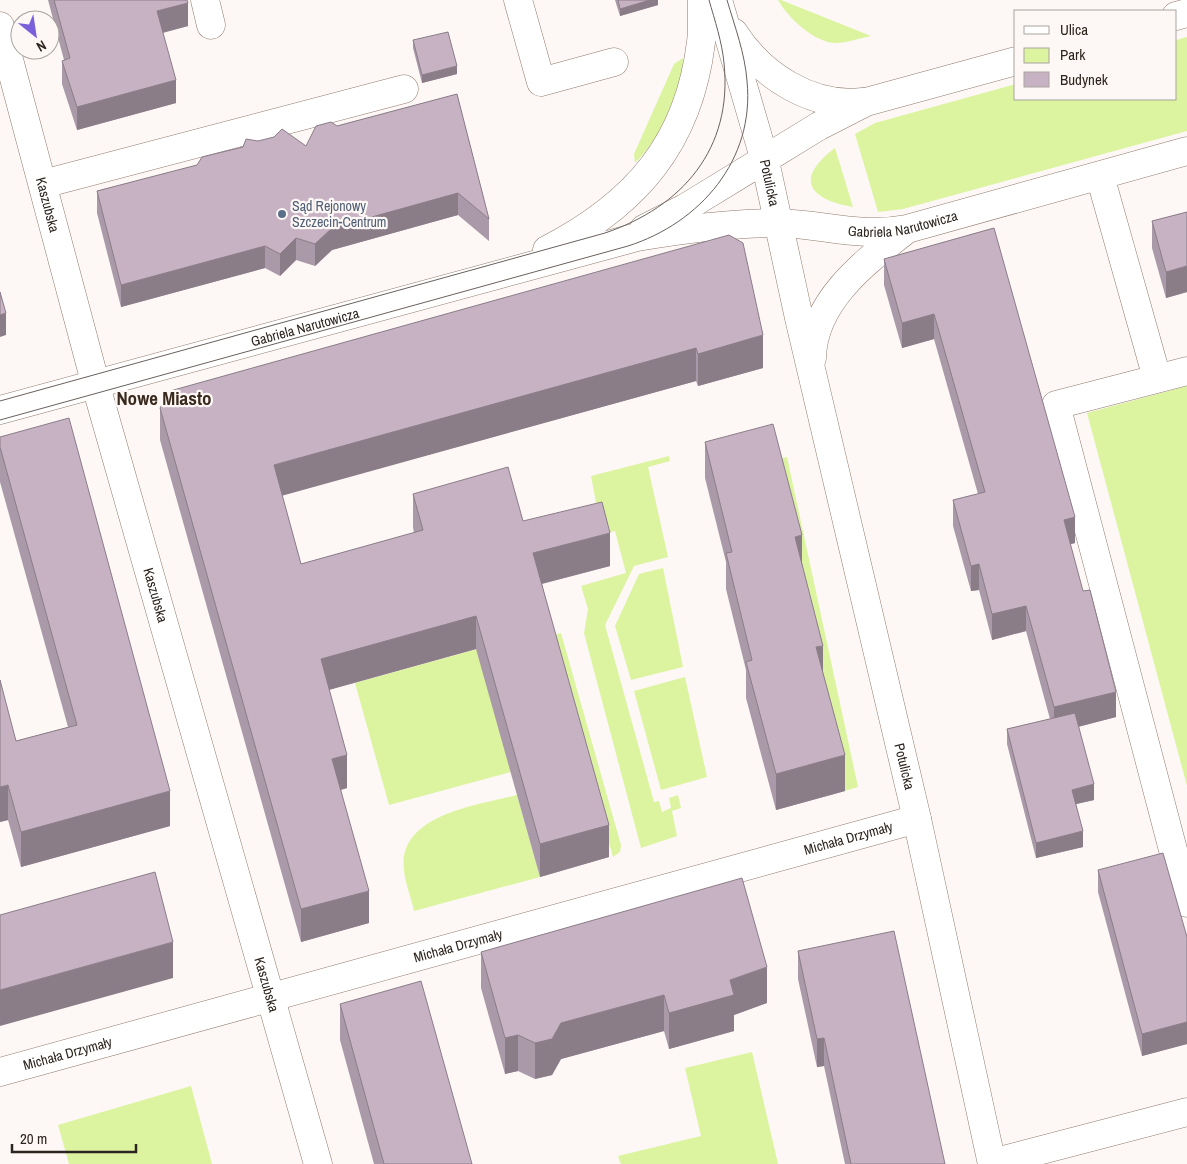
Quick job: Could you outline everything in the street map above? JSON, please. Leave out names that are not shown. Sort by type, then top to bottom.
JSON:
[{"type":"street","points":[[518,0],[542,82],[614,62]]},
{"type":"street","points":[[492,276],[581,231],[629,195],[660,160],[676,132],[691,95],[701,42],[702,0]]},
{"type":"street","name":"Gabriela Narutowicza","points":[[718,0],[744,48],[765,70],[787,84],[821,98],[853,103],[866,102],[1014,62]]},
{"type":"street","name":"Potulicka","points":[[718,0],[765,161],[811,369],[917,819],[992,1164]]},
{"type":"street","name":"Kaszubska","points":[[0,26],[96,384],[318,1164]]},
{"type":"street","points":[[42,184],[404,89]]},
{"type":"street","name":"Gabriela Narutowicza","points":[[610,243],[685,208],[765,161],[819,126],[866,102]]},
{"type":"street","name":"Gabriela Narutowicza","points":[[0,410],[610,243],[660,233],[778,224],[871,233],[907,229],[1187,151]]},
{"type":"street","points":[[1100,176],[1156,378]]},
{"type":"street","name":"Potulicka","points":[[811,369],[812,346],[826,310],[853,274],[869,258],[907,229]]},
{"type":"street","points":[[1187,371],[1056,405],[1187,903]]},
{"type":"street","name":"Michała Drzymały","points":[[0,1072],[917,819]]},
{"type":"street","points":[[992,1164],[1187,1112]]},
{"type":"green space","points":[[778,0],[871,36],[840,43],[819,39],[795,22]]},
{"type":"green space","points":[[1187,37],[1187,131],[903,209],[878,212],[855,134],[875,123],[1014,85],[1014,100],[1177,100],[1177,40]]},
{"type":"green space","points":[[683,58],[679,87],[669,115],[654,140],[635,163],[634,154],[674,64]]},
{"type":"green space","points":[[835,148],[853,207],[825,199],[812,186],[811,178],[814,169]]},
{"type":"green space","points":[[1187,386],[1187,786],[1087,413]]},
{"type":"green space","points":[[669,456],[670,461],[648,467],[668,557],[634,566],[605,625],[654,802],[659,801],[662,812],[671,808],[669,798],[678,795],[681,808],[672,811],[677,836],[641,848],[584,633],[588,609],[581,586],[626,573],[615,531],[602,534],[591,476]]},
{"type":"green space","points":[[787,457],[858,787],[845,791],[816,683],[773,460]]},
{"type":"green space","points":[[663,568],[683,667],[631,680],[615,626],[639,574]]},
{"type":"green space","points":[[561,633],[621,845],[620,852],[613,857],[551,636]]},
{"type":"green space","points":[[477,649],[511,772],[389,805],[355,683]]},
{"type":"green space","points":[[685,677],[707,777],[661,790],[634,691]]},
{"type":"green space","points":[[517,795],[540,877],[414,911],[404,870],[405,851],[413,836],[427,824],[444,815],[463,808]]},
{"type":"green space","points":[[752,1052],[778,1164],[621,1164],[618,1156],[701,1136],[685,1068]]},
{"type":"green space","points":[[191,1086],[212,1164],[69,1164],[58,1125]]},
{"type":"building","points":[[54,0],[187,0],[188,3],[157,11],[176,80],[77,107],[62,61],[70,58],[60,22],[60,10],[57,10]]},
{"type":"building","points":[[618,0],[650,0],[620,9]]},
{"type":"building","points":[[448,32],[457,66],[422,75],[413,40]]},
{"type":"building","name":"Sąd Rejonowy Szczecin-Centrum","points":[[457,94],[489,219],[458,193],[332,228],[315,244],[296,238],[280,254],[265,246],[121,285],[97,191],[197,165],[202,157],[243,147],[246,139],[258,141],[274,137],[282,129],[306,146],[316,126],[331,122],[337,126]]},
{"type":"building","points":[[1187,212],[1187,266],[1166,272],[1152,221]]},
{"type":"building","points":[[994,228],[1075,517],[1064,520],[1083,591],[1090,590],[1116,692],[1054,707],[1026,606],[992,614],[979,564],[971,566],[953,500],[985,492],[934,314],[902,323],[884,259]]},
{"type":"building","points":[[729,235],[743,243],[763,335],[698,354],[696,348],[274,465],[301,564],[423,530],[413,494],[508,467],[523,521],[602,502],[610,533],[533,553],[609,825],[540,844],[476,616],[321,659],[347,755],[332,759],[369,891],[301,909],[160,408],[170,391]]},
{"type":"building","points":[[0,292],[6,313],[0,315]]},
{"type":"building","points":[[69,418],[170,791],[21,832],[8,785],[0,787],[0,680],[16,741],[77,725],[0,447],[0,437]]},
{"type":"building","points":[[773,424],[802,535],[795,537],[823,646],[816,647],[845,755],[776,774],[746,662],[752,660],[726,553],[732,552],[705,442]]},
{"type":"building","points":[[1075,713],[1094,784],[1072,790],[1083,831],[1036,843],[1007,729]]},
{"type":"building","points":[[1163,853],[1187,937],[1187,1022],[1142,1034],[1098,870]]},
{"type":"building","points":[[155,872],[173,942],[0,990],[0,915]]},
{"type":"building","points":[[742,878],[767,967],[730,980],[734,995],[669,1013],[664,995],[561,1023],[552,1039],[535,1043],[518,1035],[505,1038],[481,952]]},
{"type":"building","points":[[894,931],[945,1164],[851,1164],[824,1038],[817,1039],[798,951]]},
{"type":"building","points":[[421,981],[472,1164],[384,1164],[340,1004]]},
{"type":"tram line","points":[[0,401],[605,233],[633,222],[657,208],[679,190],[697,170],[711,148],[720,122],[725,94],[724,63],[720,39],[709,0]]},
{"type":"tram line","points":[[0,420],[628,246],[654,236],[678,222],[699,205],[718,184],[732,162],[742,137],[747,110],[746,71],[727,0]]},
{"type":"place","name":"Sąd Rejonowy Szczecin-Centrum","points":[[282,214]]},
{"type":"district","name":"Nowe Miasto","points":[[164,398]]}]
